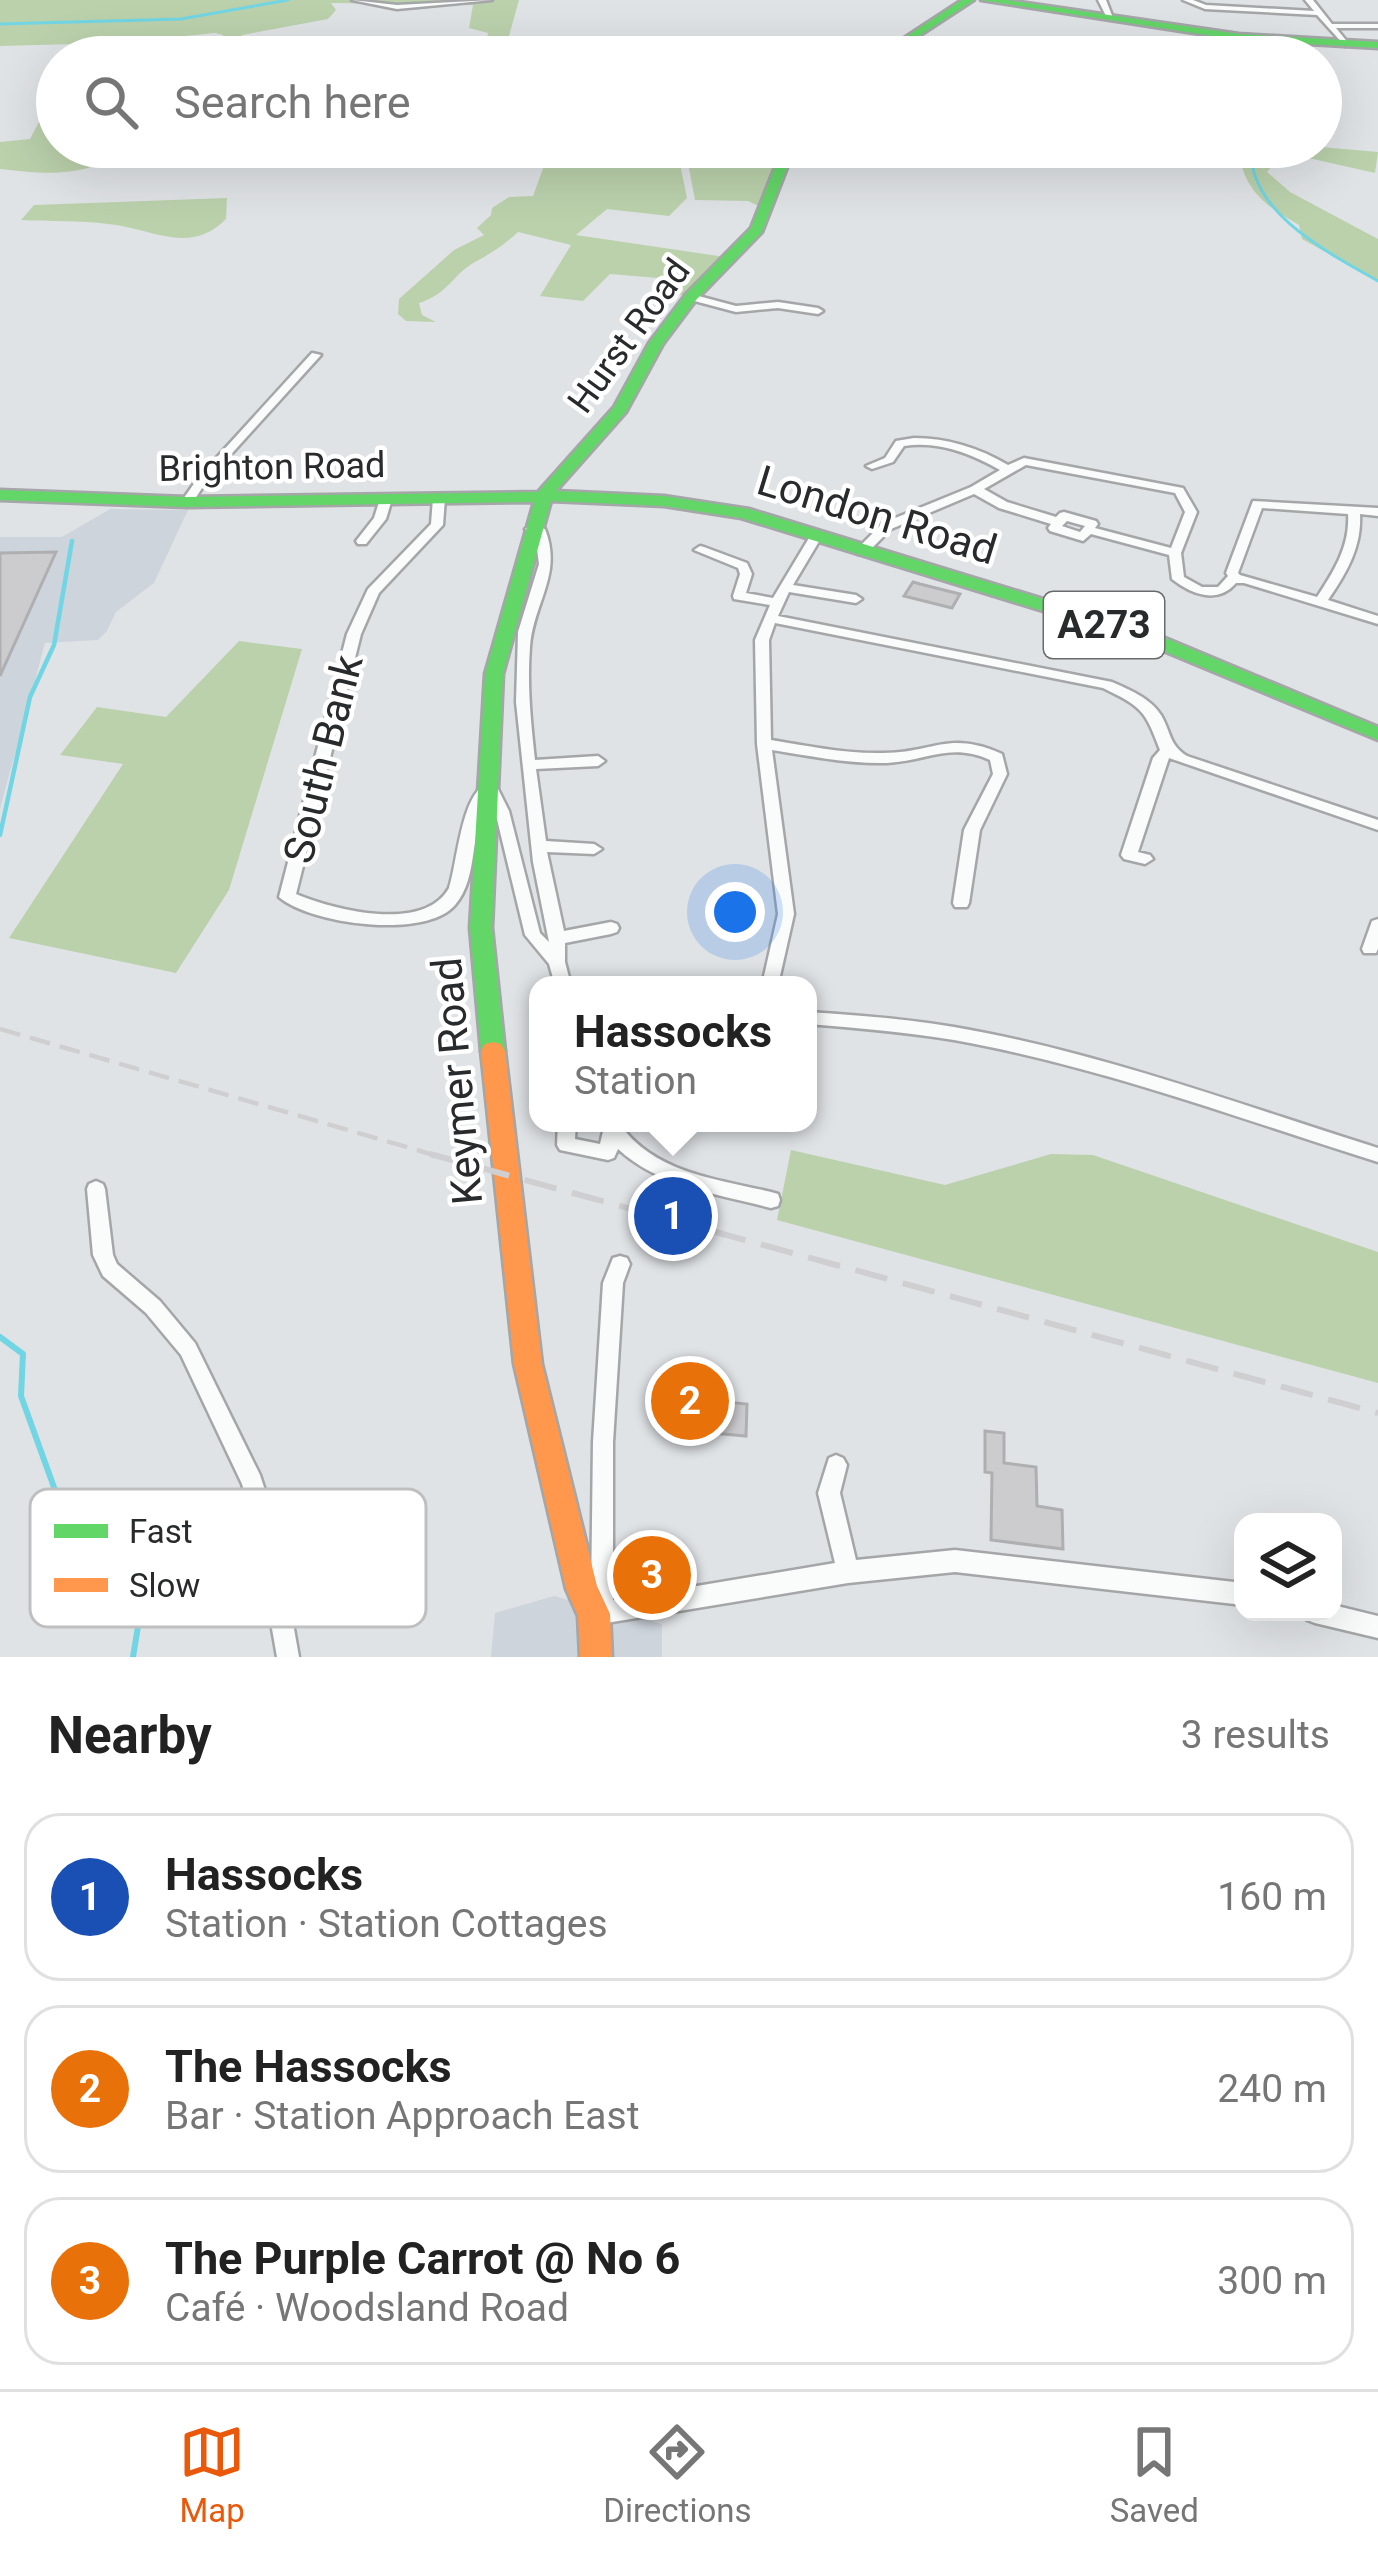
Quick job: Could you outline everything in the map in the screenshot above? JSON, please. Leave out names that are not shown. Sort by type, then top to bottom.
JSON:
[{"type":"main road","points":[[913,36],[970,0]]},
{"type":"main road","points":[[986,0],[1106,8],[1234,36]]},
{"type":"main road","points":[[1342,44],[1378,45]]},
{"type":"main road","name":"Hurst Road","points":[[544,495],[621,409],[656,343],[691,297],[757,229],[781,168]]},
{"type":"main road","points":[[562,475],[566,487],[581,496]]},
{"type":"main road","name":"Brighton Road","points":[[0,495],[187,502],[544,495]]},
{"type":"main road","name":"London Road","points":[[544,495],[664,501],[743,513],[1144,637],[1378,734]]},
{"type":"main road","name":"Keymer Road","points":[[544,495],[494,674],[481,928],[512,1253],[539,1417],[582,1589],[594,1614],[596,1657]]},
{"type":"street","points":[[356,0],[398,7],[488,0]]},
{"type":"street","points":[[1187,0],[1204,7],[1321,14]]},
{"type":"street","points":[[1310,0],[1338,36]]},
{"type":"street","points":[[1330,26],[1378,26]]},
{"type":"street","points":[[1342,40],[1345,44]]},
{"type":"street","points":[[691,297],[736,309],[778,305],[818,311]]},
{"type":"street","points":[[187,502],[316,355]]},
{"type":"street","points":[[872,466],[889,460],[900,443],[919,440],[974,451],[1010,471]]},
{"type":"street","points":[[862,551],[887,526],[975,489],[1024,460],[1040,460],[1179,490],[1191,512],[1175,553],[1174,571],[1188,587],[1222,591],[1235,578]]},
{"type":"street","points":[[975,489],[1003,505],[1059,522],[1064,516],[1092,524],[1088,530],[1175,553]]},
{"type":"street","name":"South Bank","points":[[439,498],[437,525],[373,592],[354,634],[287,897],[313,910],[395,920],[439,911],[453,898],[473,805],[491,788]]},
{"type":"street","points":[[362,541],[380,519],[386,499]]},
{"type":"street","points":[[1378,512],[1257,504],[1232,573],[1235,578],[1378,620]]},
{"type":"street","points":[[1320,603],[1341,571],[1355,535],[1354,511]]},
{"type":"street","points":[[531,529],[541,532],[549,556],[523,644],[529,765],[559,938],[561,976]]},
{"type":"street","points":[[772,976],[786,914],[764,744],[762,640],[815,538]]},
{"type":"street","points":[[700,550],[742,566],[746,574],[739,596],[1107,685],[1137,699],[1154,715],[1168,751],[1378,825]]},
{"type":"street","points":[[778,603],[856,598]]},
{"type":"street","points":[[764,744],[848,757],[895,758],[938,745],[975,745],[997,757],[1000,774],[972,830],[962,903]]},
{"type":"street","points":[[1145,859],[1129,855],[1160,758],[1168,751]]},
{"type":"street","points":[[529,765],[598,760]]},
{"type":"street","points":[[491,788],[502,812],[533,935],[557,962]]},
{"type":"street","points":[[540,846],[594,848]]},
{"type":"street","points":[[1370,949],[1378,925]]},
{"type":"street","points":[[559,938],[611,928]]},
{"type":"street","points":[[817,1018],[908,1023],[999,1040],[1378,1156]]},
{"type":"street","points":[[567,1132],[566,1145],[608,1153],[611,1132]]},
{"type":"street","points":[[615,1132],[621,1144],[653,1166],[771,1200]]},
{"type":"street","points":[[96,1189],[103,1255],[110,1270],[172,1326],[188,1349],[254,1489]]},
{"type":"street","points":[[594,1614],[602,1599],[606,1381],[613,1283],[620,1264]]},
{"type":"street","points":[[836,1465],[829,1493],[848,1573]]},
{"type":"street","points":[[594,1614],[848,1573],[955,1561],[1234,1593]]},
{"type":"street","points":[[1342,1619],[1378,1628]]},
{"type":"street","points":[[283,1627],[288,1657]]},
{"type":"shaded area","points":[[110,509],[188,510],[154,583],[116,612],[98,640],[45,643],[0,809],[0,537],[62,537]]},
{"type":"shaded area","points":[[554,1596],[662,1624],[662,1657],[491,1657],[495,1613]]},
{"type":"green space","points":[[0,0],[519,0],[509,36],[487,36],[469,28],[473,5],[331,3],[336,10],[328,19],[242,36],[36,36],[36,45],[0,46]]},
{"type":"green space","points":[[36,128],[36,168],[87,168],[49,173],[0,169],[0,142],[30,139]]},
{"type":"green space","points":[[1342,149],[1378,152],[1375,173],[1342,166]]},
{"type":"green space","points":[[543,168],[681,168],[687,198],[669,216],[607,209],[576,235],[732,258],[699,300],[657,289],[658,278],[610,274],[583,301],[540,296],[571,245],[518,232],[419,303],[422,315],[436,322],[406,321],[398,314],[399,299],[454,250],[484,235],[477,228],[492,208],[509,197],[533,196]]},
{"type":"green space","points":[[689,168],[776,168],[765,209],[748,201],[695,200]]},
{"type":"green space","points":[[1270,168],[1267,172],[1290,192],[1378,239],[1378,281],[1302,239],[1299,225],[1268,205],[1243,169]]},
{"type":"green space","points":[[227,198],[226,219],[212,230],[184,238],[97,223],[21,220],[34,205]]},
{"type":"green space","points":[[239,641],[302,649],[229,890],[176,973],[9,938],[123,764],[60,755],[97,707],[166,717]]},
{"type":"green space","points":[[791,1150],[945,1185],[1051,1154],[1093,1155],[1378,1252],[1378,1383],[777,1220]]},
{"type":"building","points":[[56,552],[0,676],[0,553]]},
{"type":"building","points":[[913,582],[960,594],[952,608],[904,596]]},
{"type":"building","points":[[662,1368],[696,1372],[695,1399],[747,1404],[746,1436],[656,1428]]},
{"type":"building","points":[[985,1431],[1004,1433],[1004,1463],[1036,1467],[1037,1506],[1062,1510],[1063,1549],[991,1540],[992,1473],[985,1472]]},
{"type":"building","points":[[679,1566],[680,1582],[624,1585],[624,1568]]},
{"type":"waterway","points":[[0,24],[181,19],[288,0]]},
{"type":"waterway","points":[[1253,168],[1264,194],[1296,229],[1378,281]]},
{"type":"waterway","points":[[0,835],[30,697],[54,645],[72,541]]},
{"type":"waterway","points":[[0,1337],[23,1354],[21,1396],[55,1489]]},
{"type":"waterway","points":[[133,1657],[138,1627]]},
{"type":"railway","points":[[0,1029],[441,1157]]},
{"type":"railway","points":[[430,1154],[1378,1413]]},
{"type":"traffic: fast","points":[[913,36],[969,0]]},
{"type":"traffic: fast","points":[[986,0],[1232,36]]},
{"type":"traffic: fast","points":[[1342,43],[1378,45]]},
{"type":"traffic: fast","points":[[493,1051],[481,928],[494,674],[544,495],[621,409],[656,343],[691,297],[757,229],[781,168]]},
{"type":"traffic: fast","points":[[0,495],[187,502],[570,496],[664,501],[743,513],[1144,636],[1378,734]]},
{"type":"traffic: slow","points":[[493,1051],[528,1364],[582,1589],[594,1614],[596,1657]]},
{"type":"place","name":"Hassocks","points":[[673,1216]]},
{"type":"place","name":"The Hassocks","points":[[690,1401]]},
{"type":"place","name":"The Purple Carrot @ No 6","points":[[652,1575]]}]
